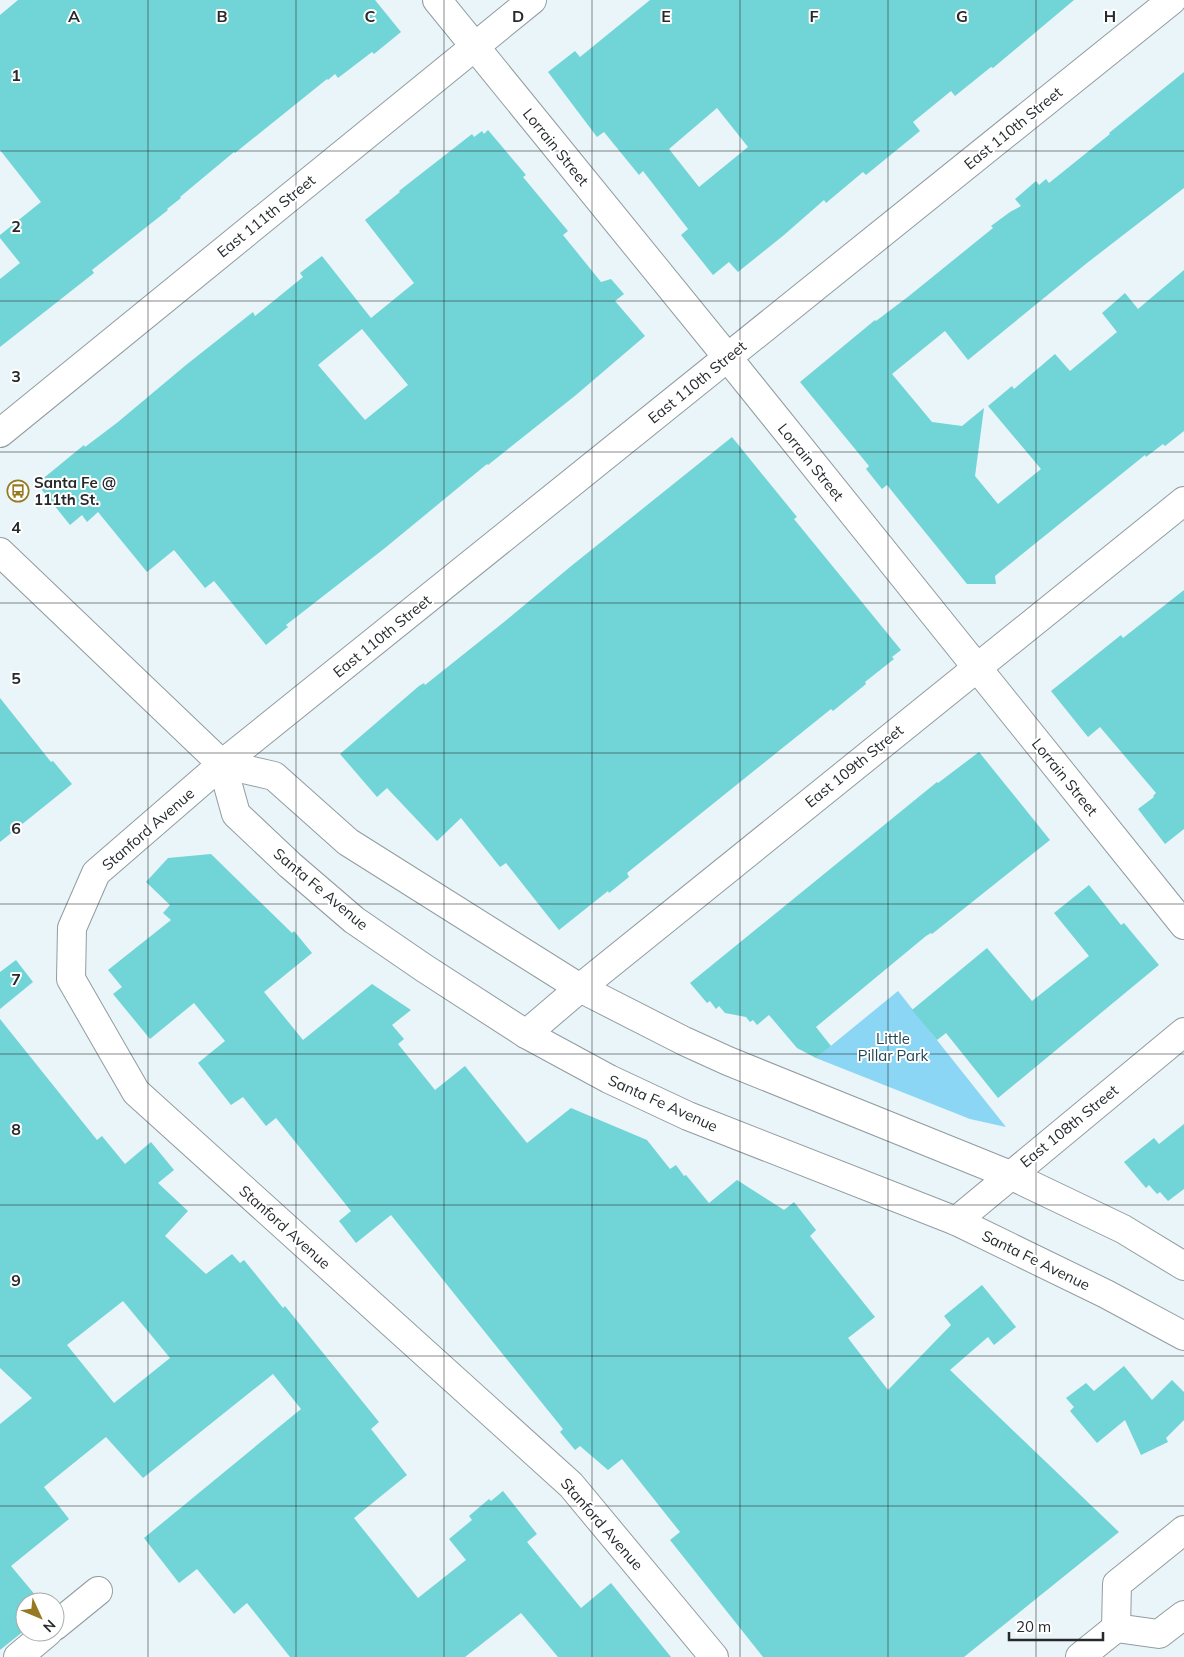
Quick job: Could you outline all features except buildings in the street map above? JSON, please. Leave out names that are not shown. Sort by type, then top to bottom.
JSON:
[{"type":"street","name":"Lorrain Street","points":[[437,0],[1184,925]]},
{"type":"street","name":"East 111th Street","points":[[0,432],[532,0]]},
{"type":"street","name":"East 110th Street","points":[[222,764],[1172,0]]},
{"type":"street","name":"East 109th Street","points":[[526,1034],[580,988],[1184,501]]},
{"type":"street","points":[[0,552],[222,764],[274,776],[348,842],[580,988],[684,1041],[728,1061],[1010,1175],[1123,1229],[1184,1266]]},
{"type":"street","name":"Santa Fe Avenue","points":[[222,764],[236,814],[290,865],[354,920],[526,1034],[609,1079],[688,1116],[956,1221],[1106,1294],[1184,1336]]},
{"type":"street","name":"Stanford Avenue","points":[[222,764],[96,873],[72,928],[71,979],[136,1092],[571,1485],[714,1657]]},
{"type":"street","name":"East 108th Street","points":[[956,1221],[1184,1032]]},
{"type":"street","points":[[1116,1628],[1116,1584],[1184,1530]]},
{"type":"street","points":[[65,1618],[98,1591]]},
{"type":"street","points":[[1080,1657],[1116,1628],[1159,1634],[1184,1615]]},
{"type":"street","points":[[18,1657],[36,1642]]},
{"type":"green space","name":"Little Pillar Park","points":[[898,991],[1006,1127],[970,1119],[816,1058]]},
{"type":"place","name":"Santa Fe @ 111th St.","points":[[18,491]]}]
